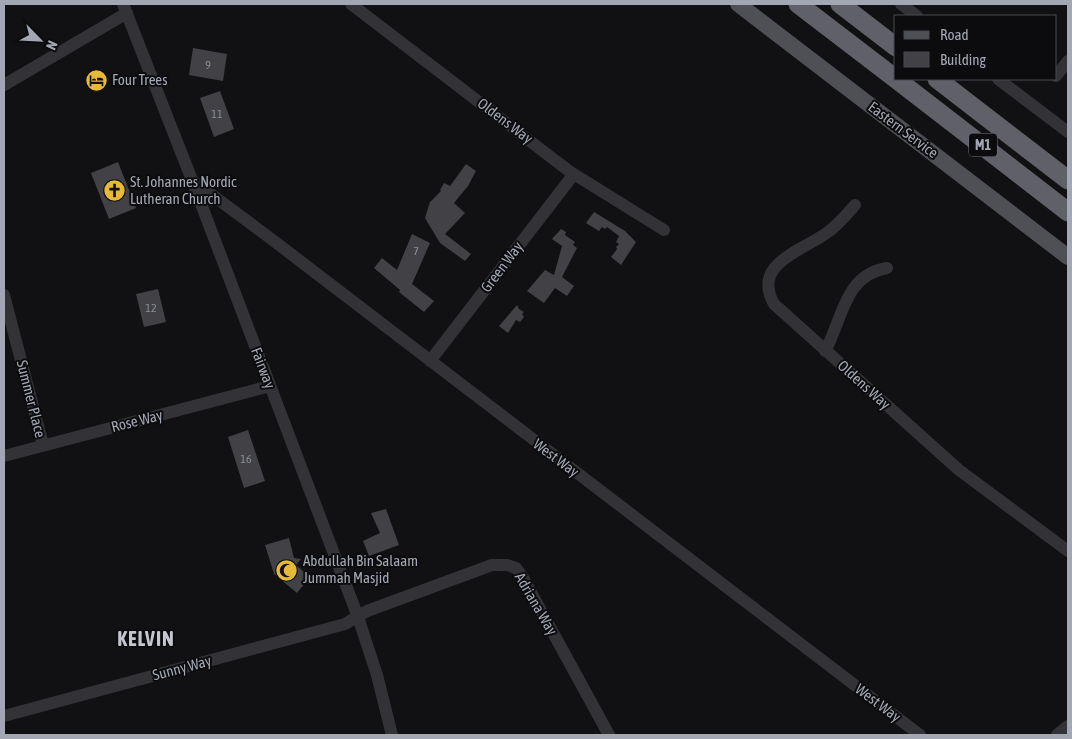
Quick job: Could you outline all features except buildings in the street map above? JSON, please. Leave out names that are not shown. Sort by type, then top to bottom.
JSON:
[{"type":"highway","name":"M1","points":[[798,4],[894,77]]},
{"type":"highway","points":[[840,4],[894,45]]},
{"type":"highway","name":"M1","points":[[897,80],[1068,212]]},
{"type":"highway","name":"M1","points":[[938,80],[1068,180]]},
{"type":"main road","name":"Eastern Service","points":[[738,4],[1068,257]]},
{"type":"street","name":"Oldens Way","points":[[351,4],[574,174],[664,230]]},
{"type":"street","points":[[901,4],[916,15]]},
{"type":"street","points":[[4,86],[125,9]]},
{"type":"street","name":"Fairway","points":[[125,9],[358,617],[377,675],[392,735]]},
{"type":"street","points":[[1057,74],[1068,61]]},
{"type":"street","points":[[999,80],[1068,132]]},
{"type":"street","name":"Green Way","points":[[430,361],[574,174]]},
{"type":"street","name":"West Way","points":[[192,180],[920,735]]},
{"type":"street","name":"Oldens Way","points":[[855,205],[829,232],[788,255],[775,266],[769,276],[769,291],[774,304],[959,470],[1068,551]]},
{"type":"street","points":[[825,351],[854,286],[864,276],[874,270],[887,268]]},
{"type":"street","name":"Summer Place","points":[[4,294],[43,445]]},
{"type":"street","name":"Rose Way","points":[[4,456],[270,386]]},
{"type":"street","name":"Adriana Way","points":[[358,617],[367,611],[479,569],[500,564],[516,568],[525,581],[609,735]]},
{"type":"street","name":"Sunny Way","points":[[4,716],[335,627],[358,617]]},
{"type":"street","points":[[1057,735],[1068,726]]},
{"type":"place","name":"Four Trees","points":[[96,80]]},
{"type":"place","name":"St. Johannes Nordic Lutheran Church","points":[[114,191]]},
{"type":"place","name":"Abdullah Bin Salaam Jummah Masjid","points":[[287,570]]},
{"type":"district","name":"KELVIN","points":[[146,639]]}]
